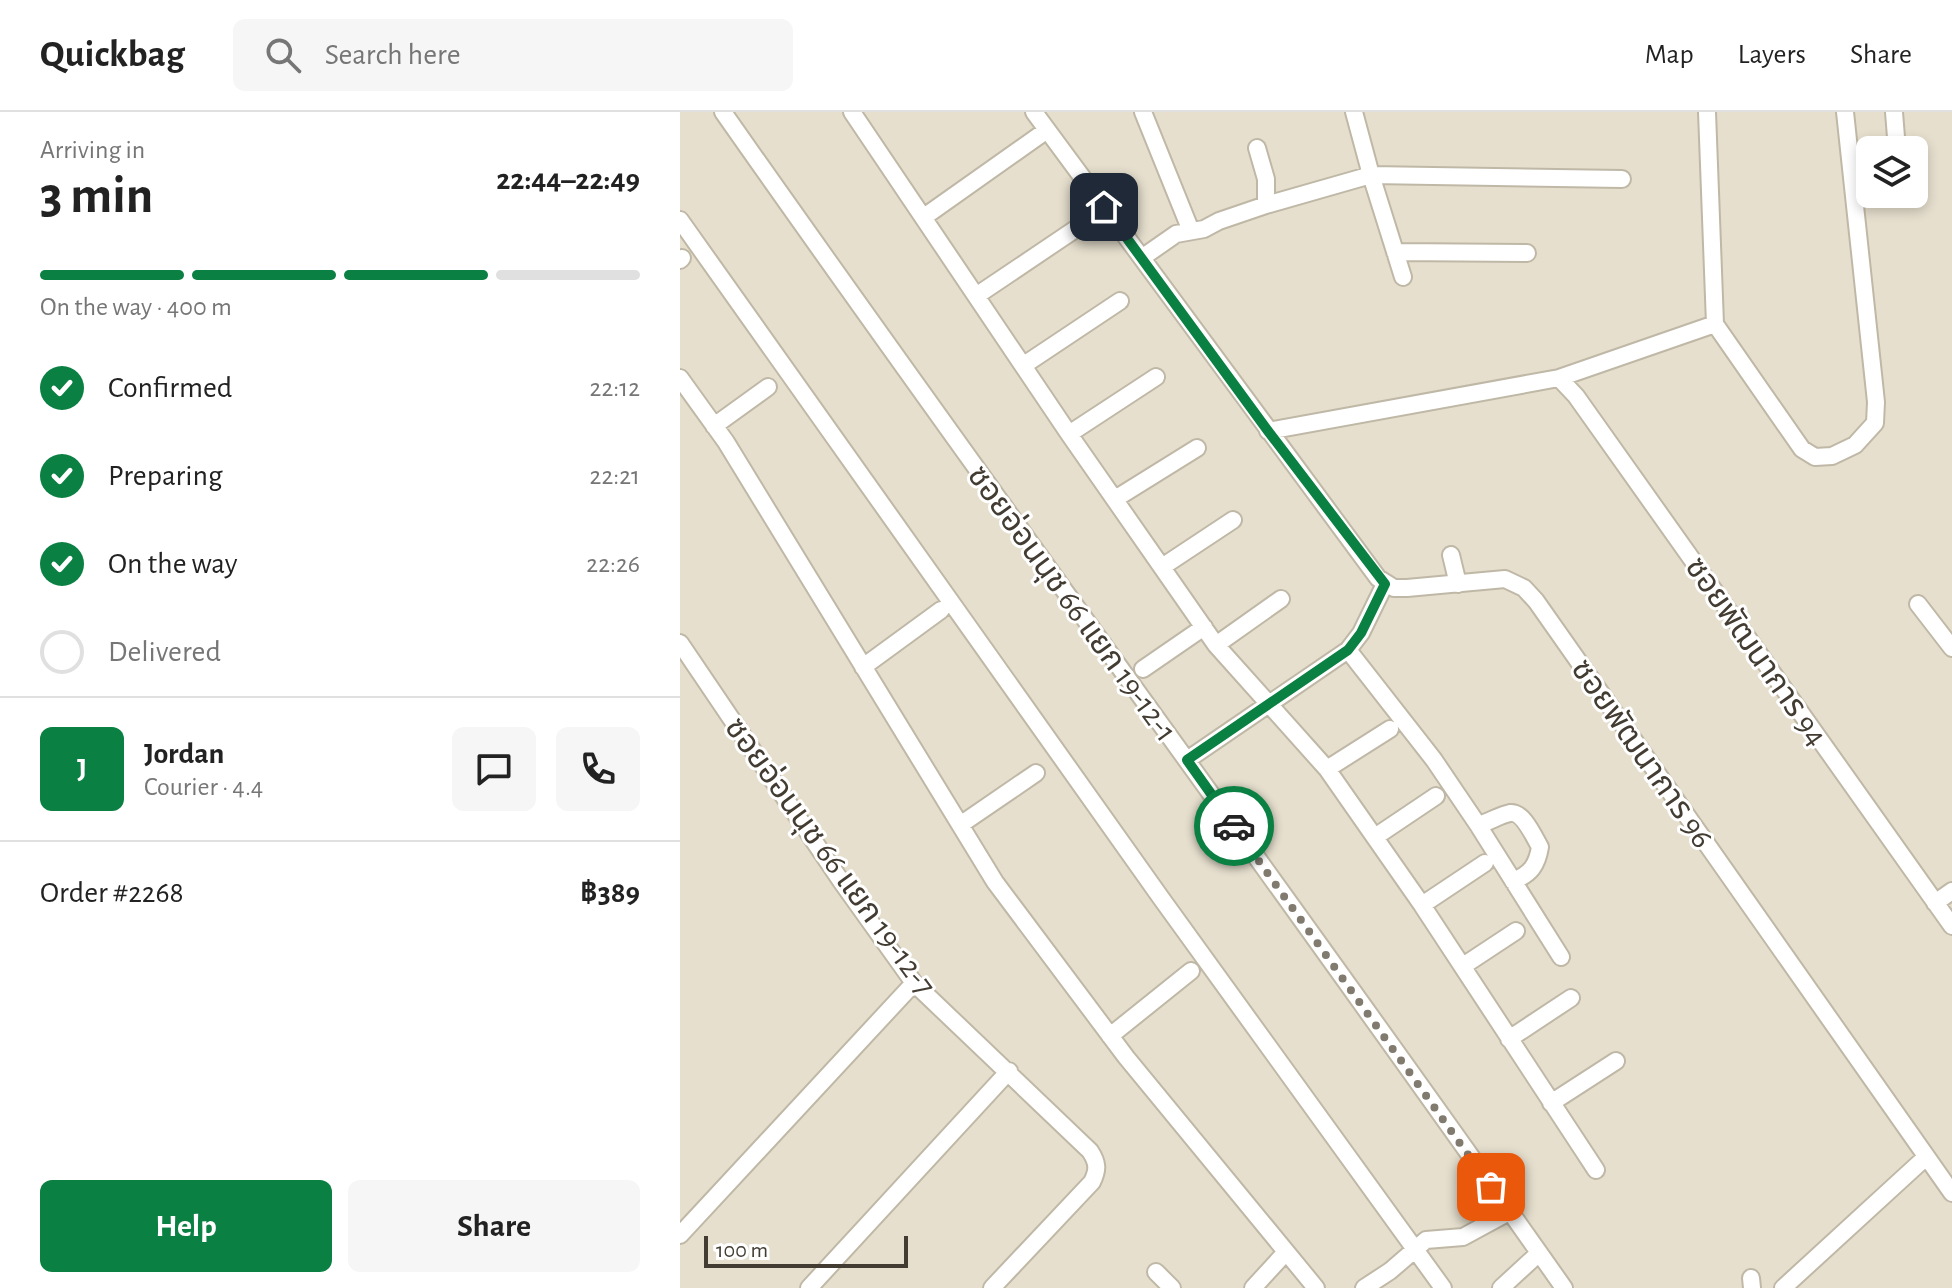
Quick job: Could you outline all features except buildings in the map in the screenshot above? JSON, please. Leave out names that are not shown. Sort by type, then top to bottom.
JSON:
[{"type":"street","name":"ซอยอ่อนนุช 66 แยก 19-12-1","points":[[723,112],[1038,558],[1187,760],[1564,1288]]},
{"type":"street","points":[[852,112],[1216,645],[1327,769],[1375,837],[1596,1170]]},
{"type":"street","points":[[1034,112],[1268,431],[1385,584],[1361,633],[1348,650],[1187,760]]},
{"type":"street","points":[[1143,112],[1191,231]]},
{"type":"street","points":[[1354,112],[1403,277]]},
{"type":"street","points":[[1707,112],[1715,324],[1802,449],[1815,457],[1832,456],[1855,445],[1875,423],[1876,402],[1845,112]]},
{"type":"street","points":[[1894,112],[1896,136]]},
{"type":"street","points":[[924,217],[1047,130]]},
{"type":"street","points":[[1257,148],[1266,179],[1266,205]]},
{"type":"street","points":[[1143,257],[1176,234],[1204,229],[1266,205],[1371,175],[1622,179]]},
{"type":"street","points":[[680,220],[1161,898],[1443,1288]]},
{"type":"street","points":[[976,296],[1083,224]]},
{"type":"street","points":[[1395,252],[1527,253]]},
{"type":"street","points":[[1024,365],[1120,301]]},
{"type":"street","points":[[1268,431],[1559,378],[1715,324]]},
{"type":"street","points":[[1069,434],[1156,377]]},
{"type":"street","points":[[680,378],[714,426],[995,882],[1110,1036],[1316,1288]]},
{"type":"street","name":"ซอยพัฒนาการ 94","points":[[1559,378],[1576,396],[1952,926]]},
{"type":"street","points":[[714,426],[768,387]]},
{"type":"street","points":[[1115,499],[1197,448]]},
{"type":"street","points":[[1162,567],[1233,520]]},
{"type":"street","points":[[1451,555],[1458,584]]},
{"type":"street","name":"ซอยพัฒนาการ 96","points":[[1385,584],[1407,588],[1505,579],[1524,588],[1952,1193]]},
{"type":"street","points":[[1216,645],[1281,599]]},
{"type":"street","points":[[1918,604],[1952,648]]},
{"type":"street","points":[[863,667],[941,610]]},
{"type":"street","points":[[1143,669],[1204,627]]},
{"type":"street","name":"ซอยอ่อนนุช 66 แยก 19-12-7","points":[[680,643],[914,983],[1009,1071],[1096,1160],[1097,1171],[1092,1182],[992,1288]]},
{"type":"street","points":[[1348,650],[1434,760],[1561,957]]},
{"type":"street","points":[[1327,769],[1390,729]]},
{"type":"street","points":[[960,825],[1036,773]]},
{"type":"street","points":[[1375,837],[1436,796]]},
{"type":"street","points":[[1478,825],[1511,813],[1523,820],[1532,833],[1540,847],[1537,862],[1527,874],[1513,881]]},
{"type":"street","points":[[1422,905],[1485,863]]},
{"type":"street","points":[[1935,903],[1952,891]]},
{"type":"street","points":[[1463,966],[1516,931]]},
{"type":"street","points":[[1110,1036],[1191,971]]},
{"type":"street","points":[[680,1235],[914,983]]},
{"type":"street","points":[[1509,1039],[1571,998]]},
{"type":"street","points":[[1551,1103],[1616,1061]]},
{"type":"street","points":[[809,1288],[1009,1071]]},
{"type":"street","points":[[1783,1288],[1926,1157]]},
{"type":"street","points":[[1364,1288],[1390,1271],[1426,1240],[1463,1237],[1509,1212]]},
{"type":"street","points":[[1253,1288],[1286,1252]]},
{"type":"street","points":[[1501,1288],[1544,1260]]},
{"type":"street","points":[[1156,1272],[1172,1288]]},
{"type":"shaded area","points":[[680,112],[1952,112],[1952,1288],[680,1288]]},
{"type":"way so far","points":[[1234,826],[1491,1187]]},
{"type":"route","points":[[1104,207],[1385,584],[1361,633],[1348,650],[1187,760],[1234,826]]}]
